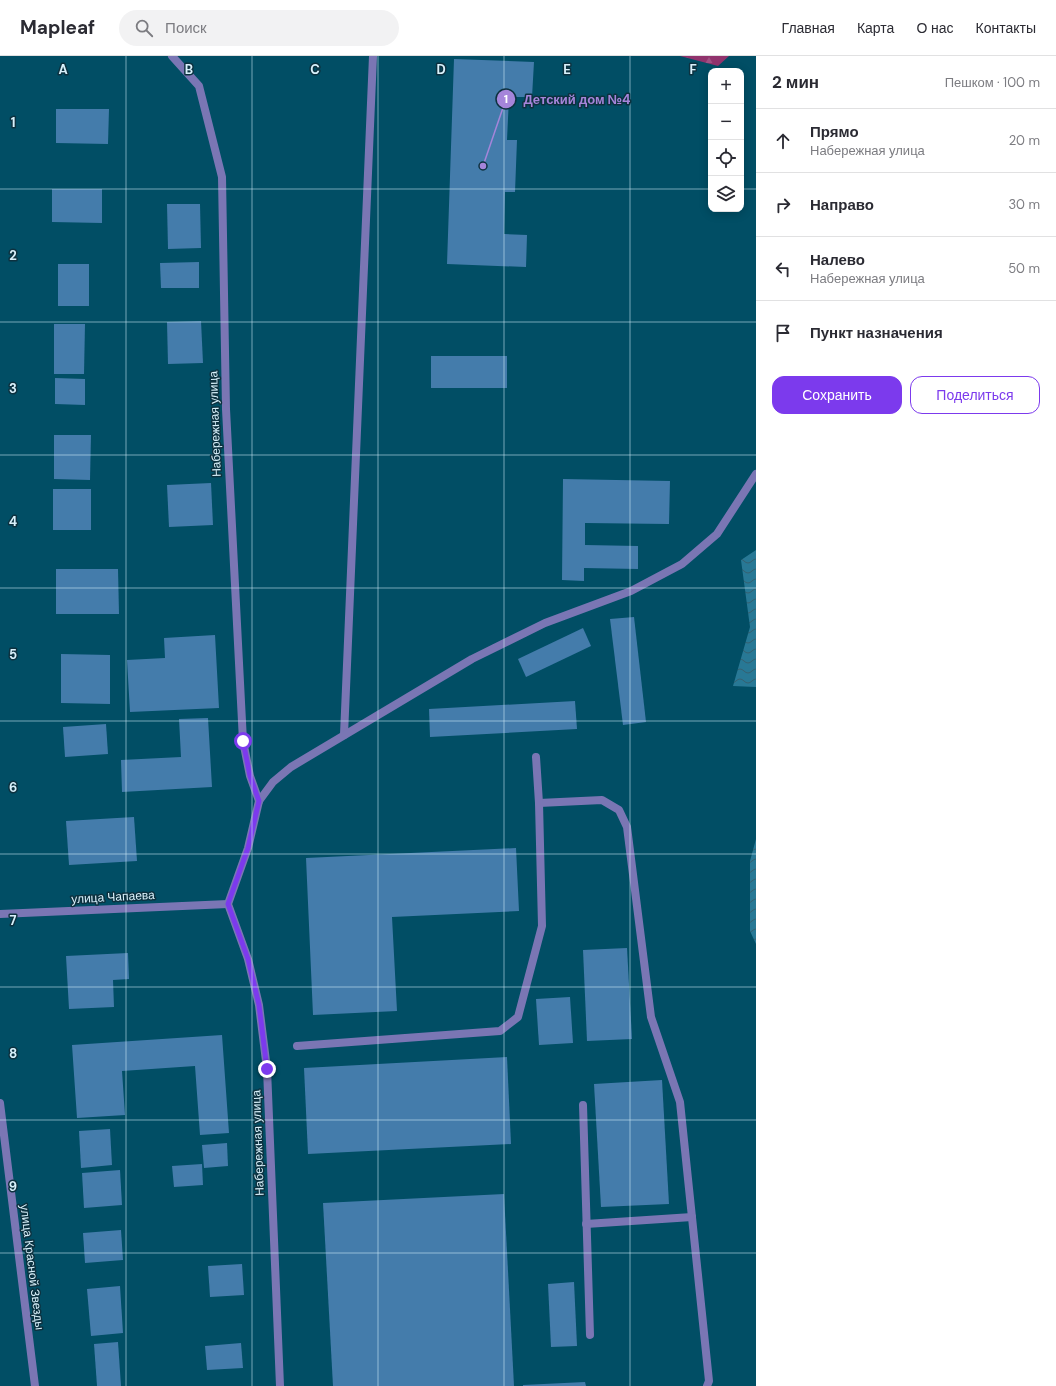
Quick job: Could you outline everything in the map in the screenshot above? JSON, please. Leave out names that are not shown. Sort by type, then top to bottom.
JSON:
[{"type":"street","name":"Набережная улица","points":[[172,56],[199,86],[222,177],[226,409],[243,741],[250,776],[259,801]]},
{"type":"street","points":[[344,735],[373,56]]},
{"type":"street","points":[[228,904],[248,848],[259,801],[273,782],[291,767],[472,659],[546,623],[631,591],[682,564],[717,534],[756,474]]},
{"type":"street","points":[[297,1046],[500,1031],[518,1017],[542,926],[536,758]]},
{"type":"street","points":[[538,803],[602,800],[619,810],[626,827],[651,1017],[680,1102],[709,1381],[707,1386]]},
{"type":"street","name":"Набережная улица","points":[[228,904],[248,959],[259,1005],[267,1069],[280,1386]]},
{"type":"street","name":"улица Чапаева","points":[[0,914],[228,904]]},
{"type":"street","name":"улица Красной Звезды","points":[[0,1103],[35,1386]]},
{"type":"street","points":[[583,1105],[590,1335]]},
{"type":"street","points":[[586,1224],[692,1217]]},
{"type":"green space","points":[[680,56],[729,56],[718,66]]},
{"type":"water","points":[[756,550],[756,687],[733,686],[750,627],[741,560]]},
{"type":"water","points":[[756,839],[756,944],[750,931],[750,861]]},
{"type":"building","points":[[454,59],[534,62],[532,97],[509,97],[507,140],[517,140],[515,192],[505,192],[504,234],[527,235],[526,267],[447,264]]},
{"type":"building","points":[[56,109],[109,109],[108,144],[56,143]]},
{"type":"building","points":[[52,189],[102,189],[102,223],[52,222]]},
{"type":"building","points":[[167,204],[200,204],[201,248],[168,249]]},
{"type":"building","points":[[199,262],[199,288],[161,288],[160,263]]},
{"type":"building","points":[[58,264],[89,264],[89,306],[58,306]]},
{"type":"building","points":[[201,321],[203,363],[168,364],[167,322]]},
{"type":"building","points":[[54,324],[85,324],[84,374],[54,374]]},
{"type":"building","points":[[431,356],[507,356],[507,388],[431,388]]},
{"type":"building","points":[[55,378],[85,379],[85,405],[55,404]]},
{"type":"building","points":[[54,435],[91,435],[90,480],[54,479]]},
{"type":"building","points":[[563,479],[670,481],[669,524],[585,523],[585,545],[638,546],[638,569],[584,568],[584,581],[562,580]]},
{"type":"building","points":[[211,483],[213,525],[169,527],[167,485]]},
{"type":"building","points":[[53,489],[91,489],[91,530],[53,530]]},
{"type":"building","points":[[56,569],[118,569],[119,614],[56,614]]},
{"type":"building","points":[[634,617],[646,722],[623,725],[610,619]]},
{"type":"building","points":[[583,628],[591,646],[526,677],[518,659]]},
{"type":"building","points":[[215,635],[219,708],[130,712],[127,660],[165,658],[164,638]]},
{"type":"building","points":[[61,654],[110,655],[110,704],[61,703]]},
{"type":"building","points":[[575,701],[577,729],[430,737],[429,709]]},
{"type":"building","points":[[208,718],[212,787],[122,792],[121,760],[181,757],[179,719]]},
{"type":"building","points":[[106,724],[108,754],[65,757],[63,727]]},
{"type":"building","points":[[134,817],[137,861],[69,865],[66,821]]},
{"type":"building","points":[[516,848],[519,911],[392,917],[397,1011],[313,1015],[306,858]]},
{"type":"building","points":[[627,948],[632,1039],[587,1041],[583,950]]},
{"type":"building","points":[[128,953],[129,979],[113,980],[114,1007],[69,1009],[66,956]]},
{"type":"building","points":[[570,997],[573,1043],[539,1045],[536,999]]},
{"type":"building","points":[[222,1035],[229,1133],[200,1135],[195,1066],[122,1071],[125,1115],[77,1118],[72,1045]]},
{"type":"building","points":[[507,1057],[511,1144],[308,1154],[304,1068]]},
{"type":"building","points":[[662,1080],[669,1204],[601,1207],[594,1084]]},
{"type":"building","points":[[110,1129],[112,1165],[81,1168],[79,1131]]},
{"type":"building","points":[[227,1143],[228,1166],[204,1168],[202,1145]]},
{"type":"building","points":[[202,1164],[203,1185],[174,1187],[172,1166]]},
{"type":"building","points":[[120,1170],[122,1205],[84,1208],[82,1173]]},
{"type":"building","points":[[504,1194],[514,1386],[333,1386],[323,1203]]},
{"type":"building","points":[[121,1230],[123,1260],[85,1263],[83,1233]]},
{"type":"building","points":[[242,1264],[244,1295],[210,1297],[208,1266]]},
{"type":"building","points":[[574,1282],[577,1346],[551,1347],[548,1284]]},
{"type":"building","points":[[120,1286],[123,1333],[91,1336],[87,1289]]},
{"type":"building","points":[[118,1342],[121,1386],[97,1386],[94,1344]]},
{"type":"building","points":[[241,1343],[243,1368],[207,1370],[205,1346]]},
{"type":"building","points":[[585,1382],[586,1386],[523,1386],[523,1385]]},
{"type":"place","name":"Детский дом №4","points":[[483,166]]},
{"type":"route","points":[[243,741],[250,776],[259,801],[248,848],[228,904],[248,959],[259,1005],[267,1069]]}]
